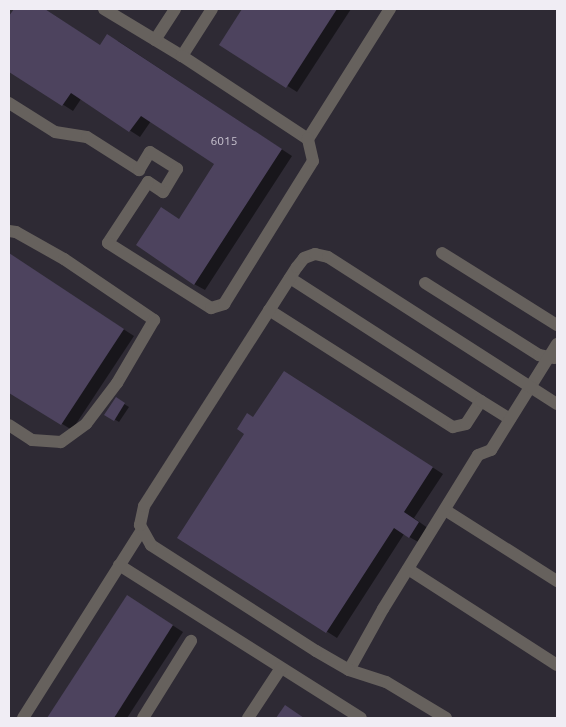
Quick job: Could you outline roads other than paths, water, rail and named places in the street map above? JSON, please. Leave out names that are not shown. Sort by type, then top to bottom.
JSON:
[{"type":"lane","points":[[104,9],[182,56],[308,139],[313,161],[224,304],[212,308],[108,243],[148,182]]},
{"type":"lane","points":[[155,40],[175,9]]},
{"type":"lane","points":[[182,56],[212,9]]},
{"type":"lane","points":[[308,139],[390,9]]},
{"type":"lane","points":[[9,103],[55,132],[87,137],[139,170]]},
{"type":"lane","points":[[150,152],[177,170],[163,192],[137,174],[139,170],[150,152]]},
{"type":"lane","points":[[9,231],[16,232],[64,260],[136,305],[154,320],[117,383],[86,424],[61,442],[32,440],[9,425]]},
{"type":"lane","points":[[442,253],[557,325]]},
{"type":"lane","points":[[23,718],[141,532],[144,506],[304,258],[315,254],[328,257],[557,404]]},
{"type":"lane","points":[[290,278],[510,419]]},
{"type":"lane","points":[[425,283],[539,355],[553,358]]},
{"type":"lane","points":[[269,310],[454,427],[466,424],[481,401]]},
{"type":"lane","points":[[349,670],[478,455],[491,450],[530,387],[553,358],[557,344]]},
{"type":"lane","points":[[445,510],[557,581]]},
{"type":"lane","points":[[141,532],[151,545],[349,670],[386,682],[446,718]]},
{"type":"lane","points":[[119,565],[362,718]]},
{"type":"lane","points":[[408,569],[557,664]]},
{"type":"lane","points":[[143,718],[191,641]]},
{"type":"lane","points":[[248,718],[281,668]]}]
